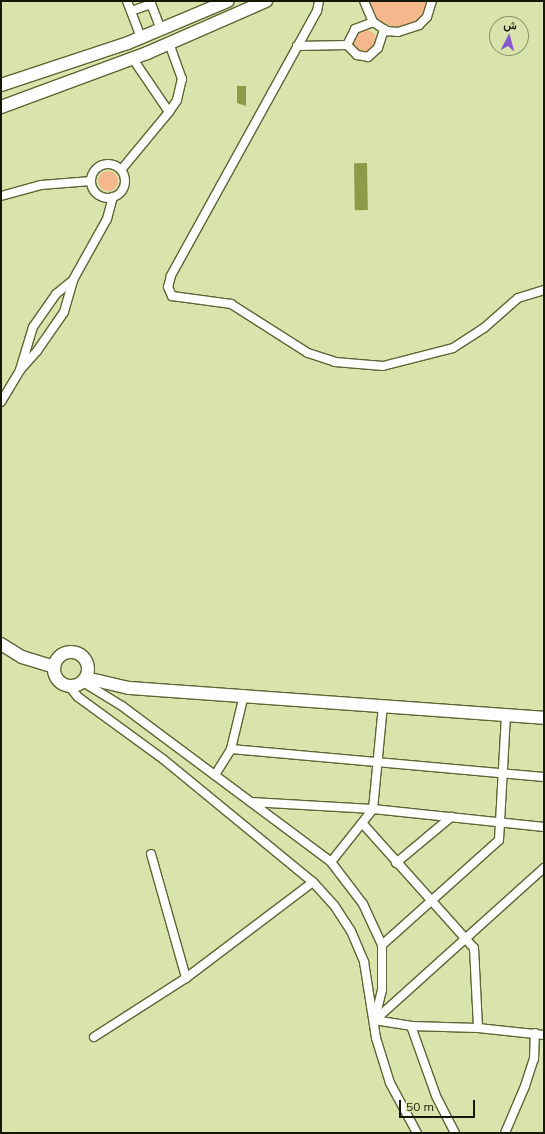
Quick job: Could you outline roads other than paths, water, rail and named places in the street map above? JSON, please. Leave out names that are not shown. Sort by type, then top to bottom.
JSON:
[{"type":"street","points":[[127,1],[141,37]]},
{"type":"street","points":[[1,85],[141,37],[228,1]]},
{"type":"street","points":[[1,107],[133,59],[266,1]]},
{"type":"street","points":[[319,1],[317,11],[171,276],[168,287],[172,296],[231,304],[308,353],[335,362],[364,366],[399,363],[454,348],[484,328],[518,298],[544,290]]},
{"type":"street","points":[[364,1],[373,22],[384,29],[398,32],[419,25],[427,17],[432,1]]},
{"type":"street","points":[[131,11],[150,2],[161,29]]},
{"type":"street","points":[[347,44],[355,29],[373,22]]},
{"type":"street","points":[[347,44],[357,55],[371,56],[378,48],[384,29]]},
{"type":"street","points":[[121,170],[169,112],[177,100],[182,80],[169,44]]},
{"type":"street","points":[[297,46],[347,44]]},
{"type":"street","points":[[133,59],[169,112]]},
{"type":"street","points":[[1,402],[20,370],[64,312],[74,280],[107,219],[113,196],[124,185],[121,170],[113,164],[102,165],[94,171],[91,181],[98,195],[113,196]]},
{"type":"street","points":[[1,196],[41,184],[91,181]]},
{"type":"street","points":[[20,370],[33,327],[56,294],[74,280]]},
{"type":"street","points":[[1,644],[22,657],[54,667]]},
{"type":"street","points":[[84,680],[87,664],[77,654],[63,654],[54,667],[57,679],[69,686],[78,697],[163,759],[313,882],[334,905],[351,931],[364,962],[376,1038],[390,1082],[417,1133]]},
{"type":"street","points":[[84,680],[122,706],[331,862],[363,904],[382,945],[382,990],[374,1020]]},
{"type":"street","points":[[69,686],[84,680],[129,688],[383,705],[544,718]]},
{"type":"street","points":[[215,775],[231,749],[244,695]]},
{"type":"street","points":[[331,862],[363,824],[373,809],[383,705]]},
{"type":"street","points":[[382,945],[495,846],[499,840],[501,773],[506,715]]},
{"type":"street","points":[[231,749],[544,777]]},
{"type":"street","points":[[251,802],[373,809],[544,827]]},
{"type":"street","points":[[396,863],[451,817]]},
{"type":"street","points":[[363,824],[476,952],[478,1028]]},
{"type":"street","points":[[151,854],[186,978]]},
{"type":"street","points":[[374,1020],[544,868]]},
{"type":"street","points":[[94,1037],[186,978],[313,882]]},
{"type":"street","points":[[374,1020],[411,1026],[478,1028],[544,1035]]},
{"type":"street","points":[[411,1026],[436,1096],[454,1133]]},
{"type":"street","points":[[505,1133],[526,1086],[534,1059],[535,1033]]}]
